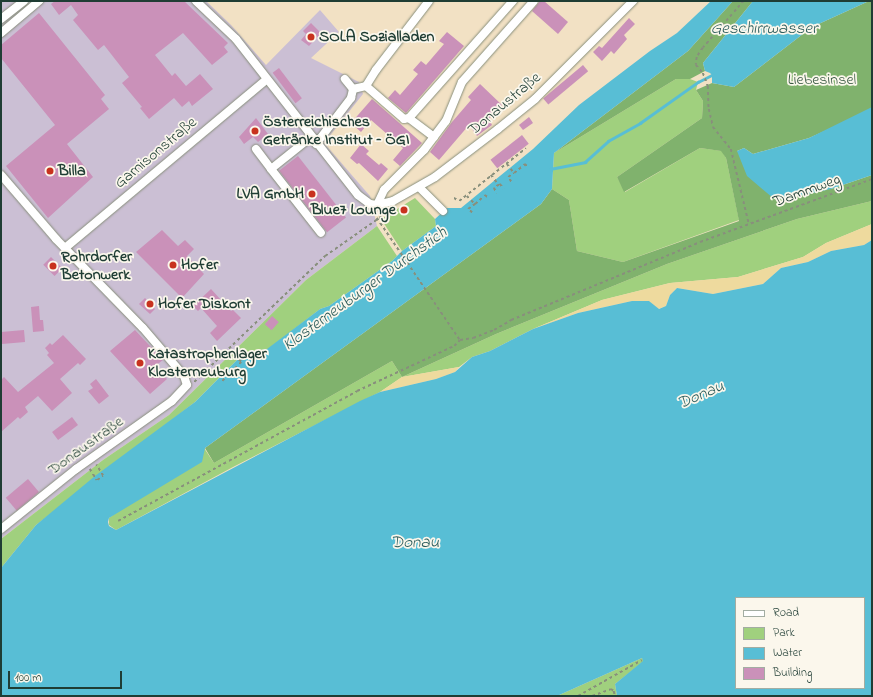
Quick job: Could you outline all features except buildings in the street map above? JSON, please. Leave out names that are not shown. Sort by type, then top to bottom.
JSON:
[{"type":"street","points":[[1,19],[24,1]]},
{"type":"street","points":[[1,33],[39,1]]},
{"type":"street","points":[[196,1],[236,40],[358,195],[370,204],[377,205],[384,190],[424,150],[446,121],[462,82],[534,1]]},
{"type":"street","points":[[353,89],[366,86],[376,70],[429,1]]},
{"type":"street","points":[[409,118],[513,1]]},
{"type":"street","name":"Donaustraße","points":[[377,205],[393,201],[419,187],[441,172],[535,99],[633,1]]},
{"type":"street","points":[[345,79],[353,89]]},
{"type":"street","name":"Garnisonstraße","points":[[65,248],[266,80]]},
{"type":"street","points":[[366,86],[404,119],[409,118],[434,137]]},
{"type":"street","points":[[271,168],[314,140],[351,98],[353,89]]},
{"type":"street","points":[[256,149],[321,233]]},
{"type":"street","points":[[1,174],[65,248]]},
{"type":"street","points":[[419,187],[443,211]]},
{"type":"street","name":"Donaustraße","points":[[1,529],[76,469],[157,413],[187,385],[184,376],[143,328],[65,248]]},
{"type":"path","points":[[744,1],[697,57],[696,65],[703,72],[708,86],[709,109],[713,127],[731,149],[749,224]]},
{"type":"path","points":[[454,198],[459,201],[526,148]]},
{"type":"path","points":[[506,163],[514,173]]},
{"type":"path","points":[[511,182],[508,177],[525,164],[527,166]]},
{"type":"path","points":[[491,175],[504,189]]},
{"type":"path","name":"Dammweg","points":[[460,340],[473,338],[494,330],[511,320],[596,284],[749,224],[872,179]]},
{"type":"path","points":[[496,193],[494,188],[499,185]]},
{"type":"path","points":[[467,195],[475,204]]},
{"type":"path","points":[[472,213],[468,209],[485,195],[488,198]]},
{"type":"path","points":[[118,521],[357,391],[454,346],[460,340],[377,218],[325,256],[196,381]]},
{"type":"path","points":[[222,381],[241,362],[228,350]]},
{"type":"path","points":[[90,467],[98,480],[103,476],[96,464]]},
{"type":"path","points":[[578,696],[642,660]]},
{"type":"path","points":[[592,696],[611,689],[614,691],[616,696]]},
{"type":"shaded area","points":[[1,1],[206,1],[231,25],[266,65],[320,10],[339,32],[311,58],[359,82],[363,94],[324,143],[370,196],[377,226],[306,280],[169,415],[103,460],[1,539]]},
{"type":"green space","points":[[733,1],[753,1],[703,63],[705,71],[690,79],[676,79],[554,153],[688,51]]},
{"type":"green space","name":"Liebesinsel","points":[[872,1],[872,110],[809,138],[753,154],[744,148],[737,151],[831,189],[872,175],[872,201],[797,219],[667,264],[496,334],[402,377],[392,361],[214,463],[205,448],[541,204],[552,189],[569,200],[577,251],[623,262],[739,221],[726,158],[721,151],[700,148],[624,192],[617,177],[702,118],[703,101],[696,90],[712,83],[734,87],[812,27]]},
{"type":"green space","points":[[676,79],[690,79],[698,82],[696,90],[703,101],[702,118],[617,177],[625,192],[700,148],[722,151],[726,158],[739,220],[623,262],[577,251],[569,200],[552,189],[554,153]]},
{"type":"green space","points":[[415,198],[435,219],[436,226],[402,251],[381,219]]},
{"type":"green space","points":[[872,201],[872,224],[826,243],[803,257],[738,277],[670,283],[602,300],[533,329],[490,351],[472,357],[459,367],[402,377],[496,334],[667,264],[797,219]]},
{"type":"green space","points":[[377,226],[397,256],[392,261],[329,306],[320,309],[267,350],[244,353],[195,402],[36,525],[1,568],[1,539],[103,460],[169,415],[306,280]]},
{"type":"green space","points":[[392,361],[402,377],[380,392],[233,467],[116,530],[109,525],[109,518],[204,448],[214,463]]},
{"type":"green space","points":[[642,658],[644,661],[615,684],[617,696],[557,696]]},
{"type":"sand","points":[[872,224],[872,240],[864,245],[831,251],[808,262],[781,268],[763,284],[713,294],[677,288],[670,295],[666,306],[658,309],[649,301],[632,301],[578,313],[533,329],[602,300],[670,283],[738,277],[803,257],[826,243]]},
{"type":"sand","points":[[459,367],[455,372],[436,379],[380,392],[402,377]]},
{"type":"water","points":[[711,1],[733,1],[688,51],[554,153],[552,189],[541,204],[205,448],[202,462],[109,518],[109,526],[116,530],[360,401],[380,392],[436,379],[455,372],[472,357],[490,351],[533,329],[578,313],[632,301],[649,301],[659,309],[666,306],[670,295],[677,288],[713,294],[763,284],[781,268],[808,262],[831,251],[864,245],[872,240],[872,696],[617,696],[615,684],[643,661],[642,658],[557,696],[1,696],[1,568],[36,525],[95,476],[195,402],[244,353],[267,349],[320,309],[329,306],[392,261],[402,251],[436,226],[435,219],[447,208],[461,208],[533,149],[579,105],[650,51],[677,33]]},
{"type":"water","name":"Geschirrwasser","points":[[753,1],[869,1],[812,27],[734,87],[712,83],[712,75],[705,71],[703,63]]},
{"type":"water","points":[[872,107],[872,175],[831,189],[785,199],[773,198],[747,176],[737,151],[744,148],[753,154],[809,138]]},
{"type":"waterway","points":[[550,169],[585,162],[608,141],[640,123],[698,82],[712,75]]},
{"type":"place","name":"SOLA Sozialladen","points":[[311,37]]},
{"type":"place","name":"Österreichisches Getränke Institut – ÖGI","points":[[255,131]]},
{"type":"place","name":"Billa","points":[[50,171]]},
{"type":"place","name":"LVA GmbH","points":[[312,194]]},
{"type":"place","name":"Blue7 Lounge","points":[[404,210]]},
{"type":"place","name":"Hofer","points":[[173,265]]},
{"type":"place","name":"Rohrdorfer Betonwerk","points":[[53,266]]},
{"type":"place","name":"Hofer Diskont","points":[[150,304]]},
{"type":"place","name":"Katastrophenlager Klosterneuburg","points":[[140,363]]},
{"type":"water label","name":"Klosterneuburger Durchstich","points":[[365,289]]},
{"type":"water label","name":"Donau","points":[[701,395]]},
{"type":"water label","name":"Donau","points":[[415,543]]}]
